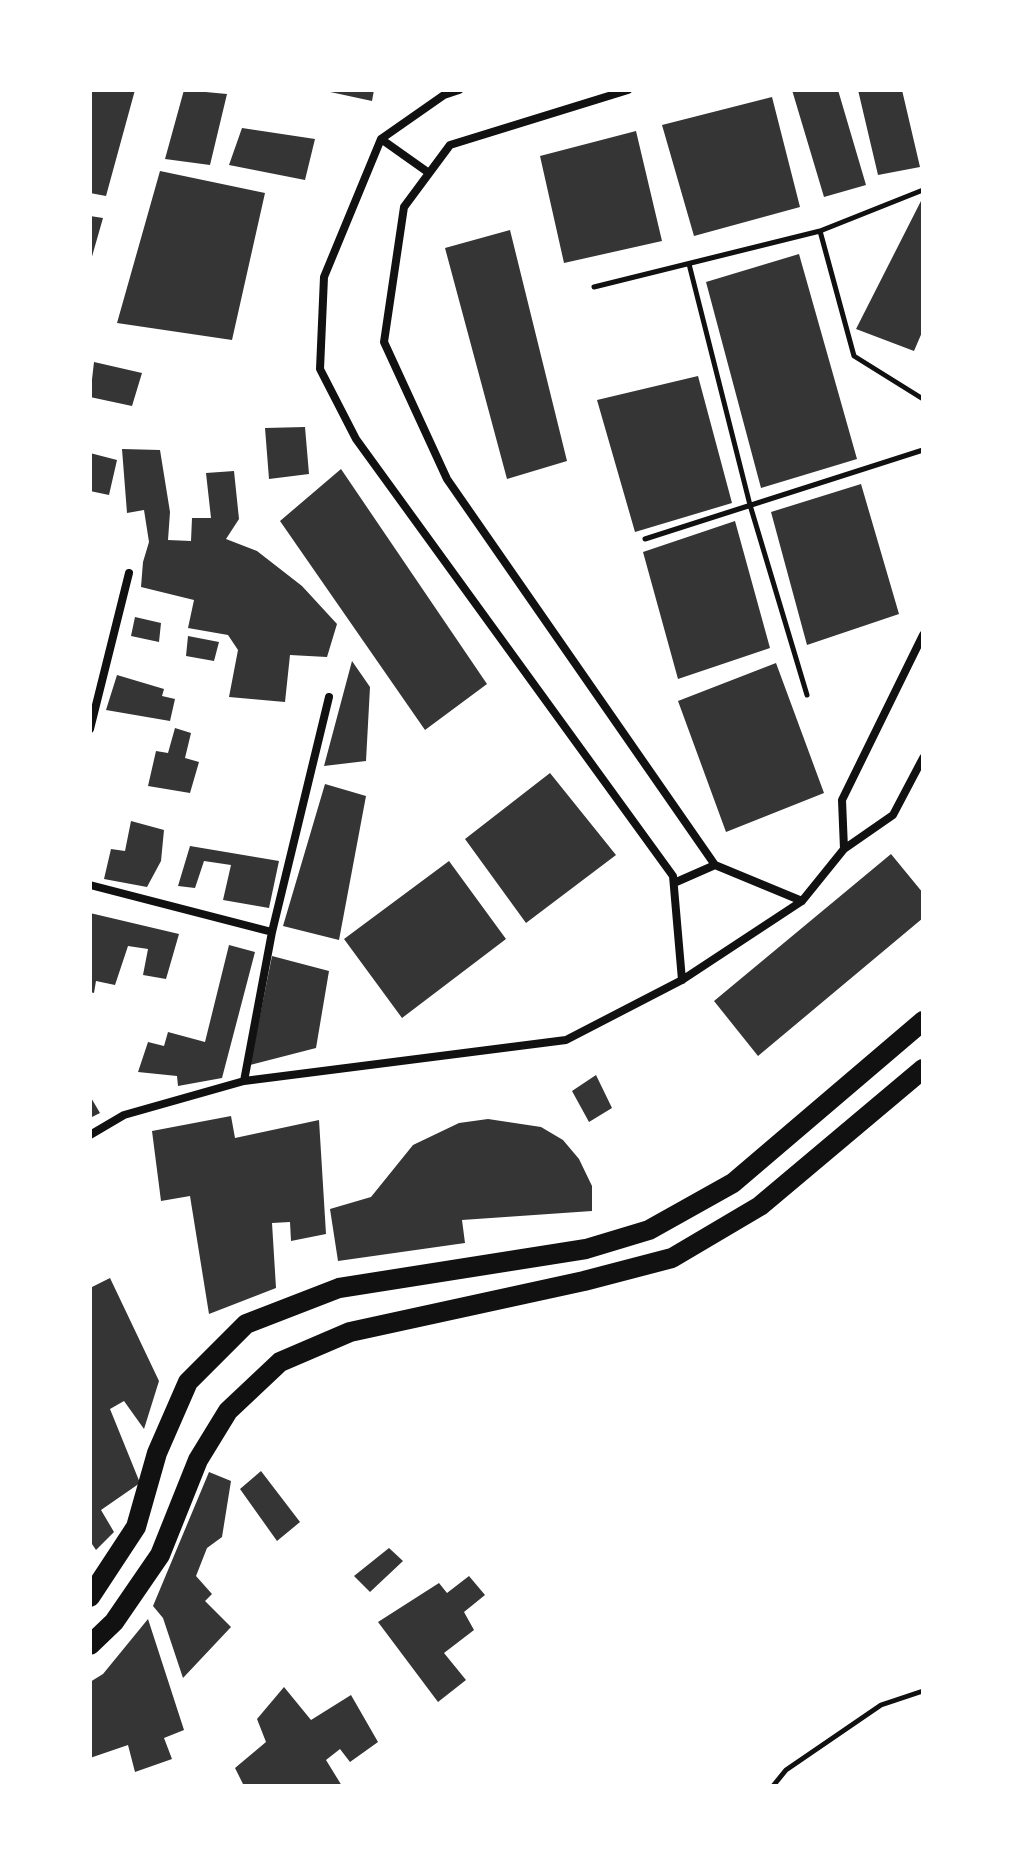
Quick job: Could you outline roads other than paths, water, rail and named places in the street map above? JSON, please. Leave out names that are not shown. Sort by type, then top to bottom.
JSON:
[{"type":"main road","points":[[90,1597],[136,1527],[157,1453],[188,1382],[246,1324],[339,1288],[586,1249],[649,1230],[733,1183],[923,1021]]},
{"type":"main road","points":[[90,1645],[114,1622],[160,1555],[198,1460],[228,1411],[280,1362],[350,1332],[584,1281],[672,1258],[760,1206],[923,1069]]},
{"type":"street","points":[[459,90],[444,95],[381,139],[324,277],[320,369],[356,439],[673,876],[682,980]]},
{"type":"street","points":[[628,90],[450,145],[404,207],[384,342],[447,479],[715,865],[802,901]]},
{"type":"street","points":[[381,139],[429,173]]},
{"type":"street","points":[[90,729],[129,573]]},
{"type":"street","points":[[844,849],[842,800],[923,635]]},
{"type":"street","points":[[244,1081],[272,932],[329,697]]},
{"type":"street","points":[[90,1135],[124,1115],[244,1081],[566,1040],[682,980],[802,901],[844,849],[893,815],[923,758]]},
{"type":"street","points":[[674,883],[715,865]]},
{"type":"street","points":[[90,885],[272,932]]}]
